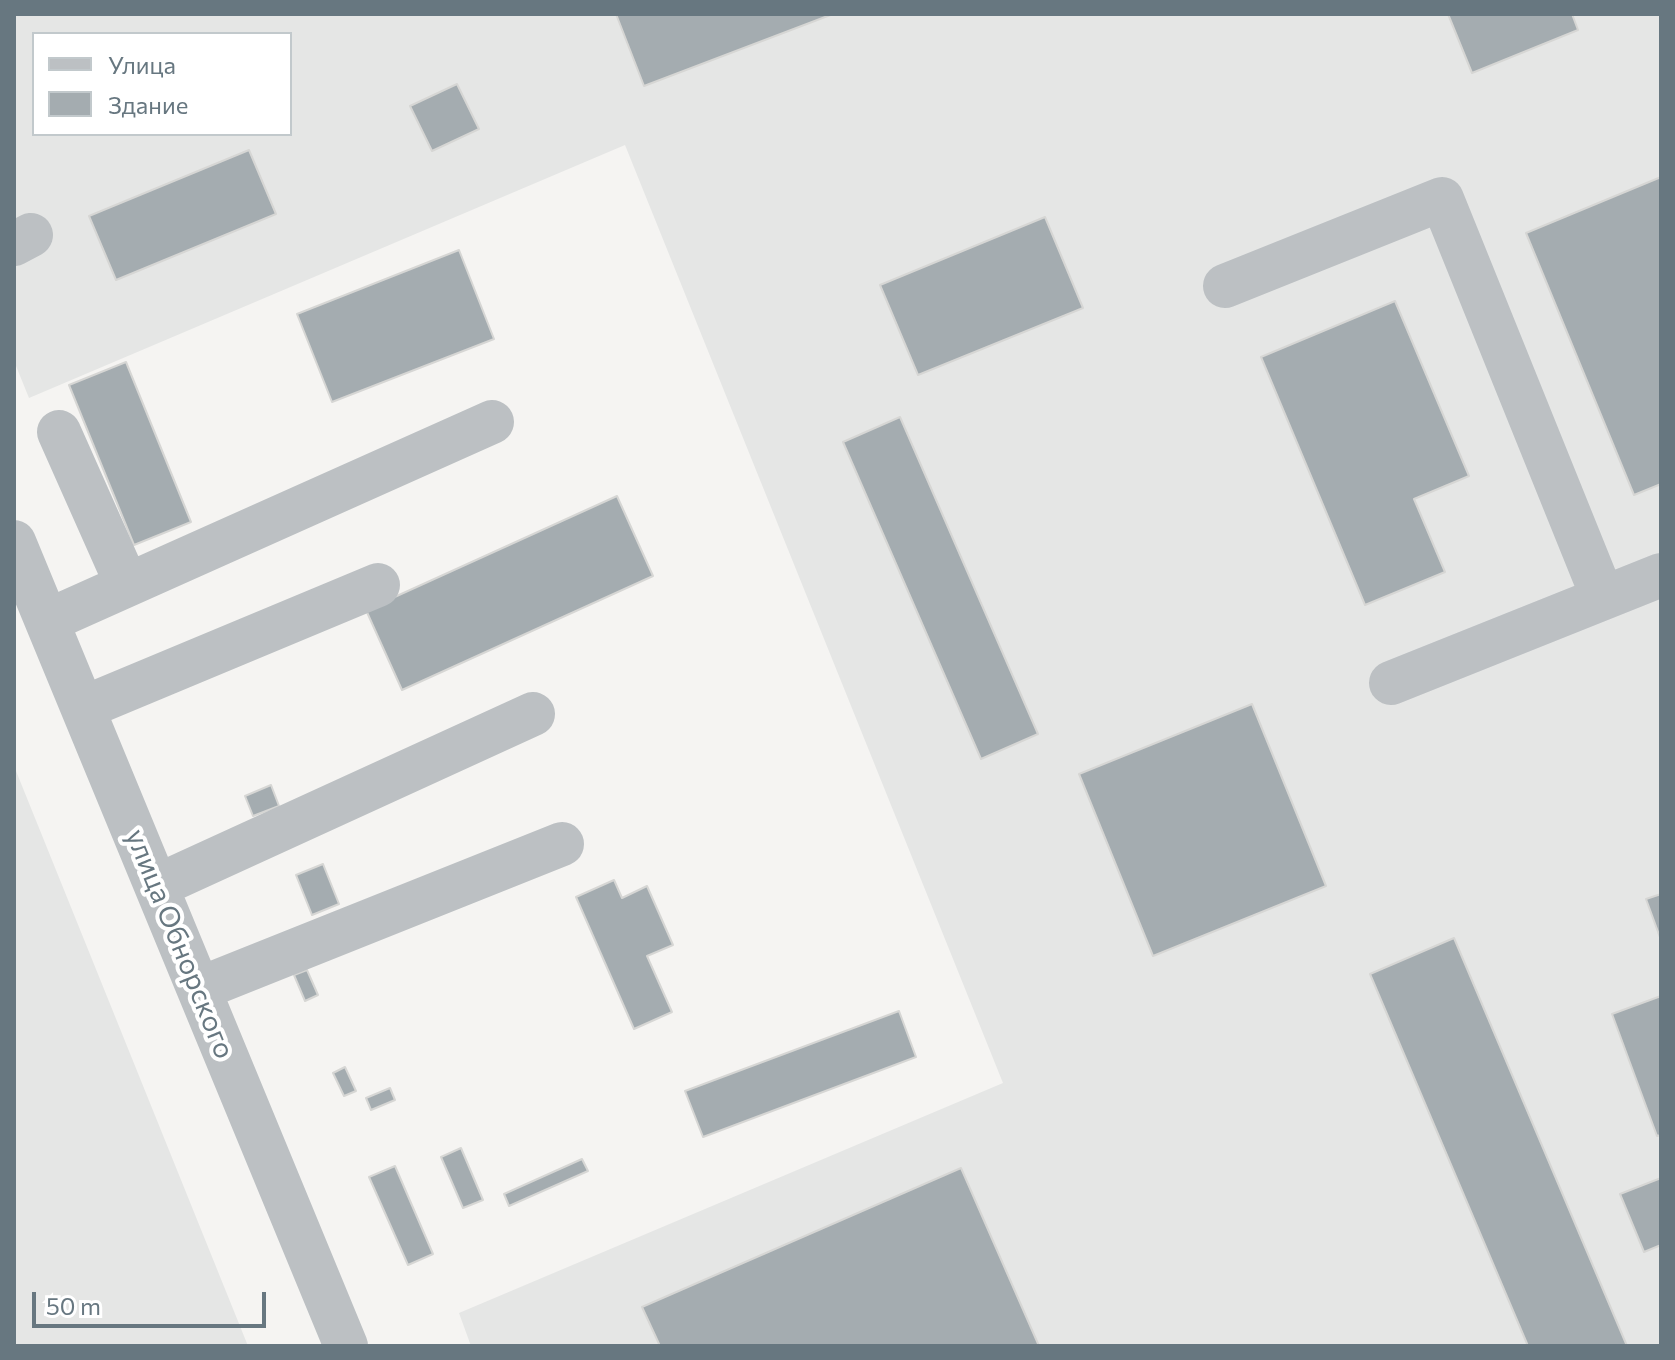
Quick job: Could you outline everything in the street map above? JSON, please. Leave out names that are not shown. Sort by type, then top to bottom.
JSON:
[{"type":"street","points":[[1225,286],[1442,199],[1603,598]]},
{"type":"street","points":[[47,621],[492,422]]},
{"type":"street","points":[[59,432],[127,585]]},
{"type":"street","name":"улица Обнорского","points":[[14,542],[346,1346]]},
{"type":"street","points":[[1391,683],[1661,575]]},
{"type":"street","points":[[83,708],[378,585]]},
{"type":"street","points":[[157,886],[533,714]]},
{"type":"street","points":[[199,989],[562,844]]},
{"type":"shaded area","points":[[14,14],[1661,14],[1661,1346],[471,1346],[459,1313],[1003,1083],[625,145],[29,398],[14,361]]},
{"type":"shaded area","points":[[14,766],[248,1346],[14,1346]]},
{"type":"building","points":[[616,14],[833,14],[644,86]]},
{"type":"building","points":[[1448,14],[1572,14],[1578,30],[1472,73]]},
{"type":"building","points":[[457,84],[479,129],[432,151],[410,106]]},
{"type":"building","points":[[249,150],[276,214],[116,280],[89,216]]},
{"type":"building","points":[[1661,177],[1661,484],[1634,495],[1526,233]]},
{"type":"building","points":[[1045,217],[1083,308],[918,375],[880,285]]},
{"type":"building","points":[[459,250],[494,339],[332,402],[297,314]]},
{"type":"building","points":[[1395,301],[1469,476],[1414,499],[1445,572],[1365,605],[1261,357]]},
{"type":"building","points":[[126,362],[191,522],[134,545],[69,385]]},
{"type":"building","points":[[900,417],[1038,734],[981,759],[843,442]]},
{"type":"building","points":[[617,496],[653,576],[402,690],[366,610]]},
{"type":"building","points":[[1252,704],[1326,886],[1153,956],[1079,774]]},
{"type":"building","points":[[271,785],[279,806],[253,816],[245,796]]},
{"type":"building","points":[[323,864],[339,904],[312,915],[296,875]]},
{"type":"building","points":[[614,880],[622,898],[647,886],[673,945],[647,956],[672,1012],[634,1029],[576,897]]},
{"type":"building","points":[[1661,894],[1661,940],[1646,899]]},
{"type":"building","points":[[1454,938],[1627,1346],[1528,1346],[1370,974]]},
{"type":"building","points":[[307,970],[318,995],[305,1001],[294,975]]},
{"type":"building","points":[[1661,996],[1661,1135],[1657,1136],[1612,1014]]},
{"type":"building","points":[[899,1011],[916,1057],[703,1137],[685,1091]]},
{"type":"building","points":[[345,1067],[356,1091],[344,1096],[333,1073]]},
{"type":"building","points":[[390,1088],[395,1100],[371,1110],[366,1098]]},
{"type":"building","points":[[461,1148],[483,1200],[463,1208],[441,1157]]},
{"type":"building","points":[[582,1159],[588,1171],[509,1206],[504,1194]]},
{"type":"building","points":[[395,1166],[433,1254],[408,1265],[369,1177]]},
{"type":"building","points":[[961,1168],[1039,1346],[660,1346],[642,1307]]},
{"type":"building","points":[[1661,1178],[1661,1245],[1644,1252],[1620,1194]]}]
